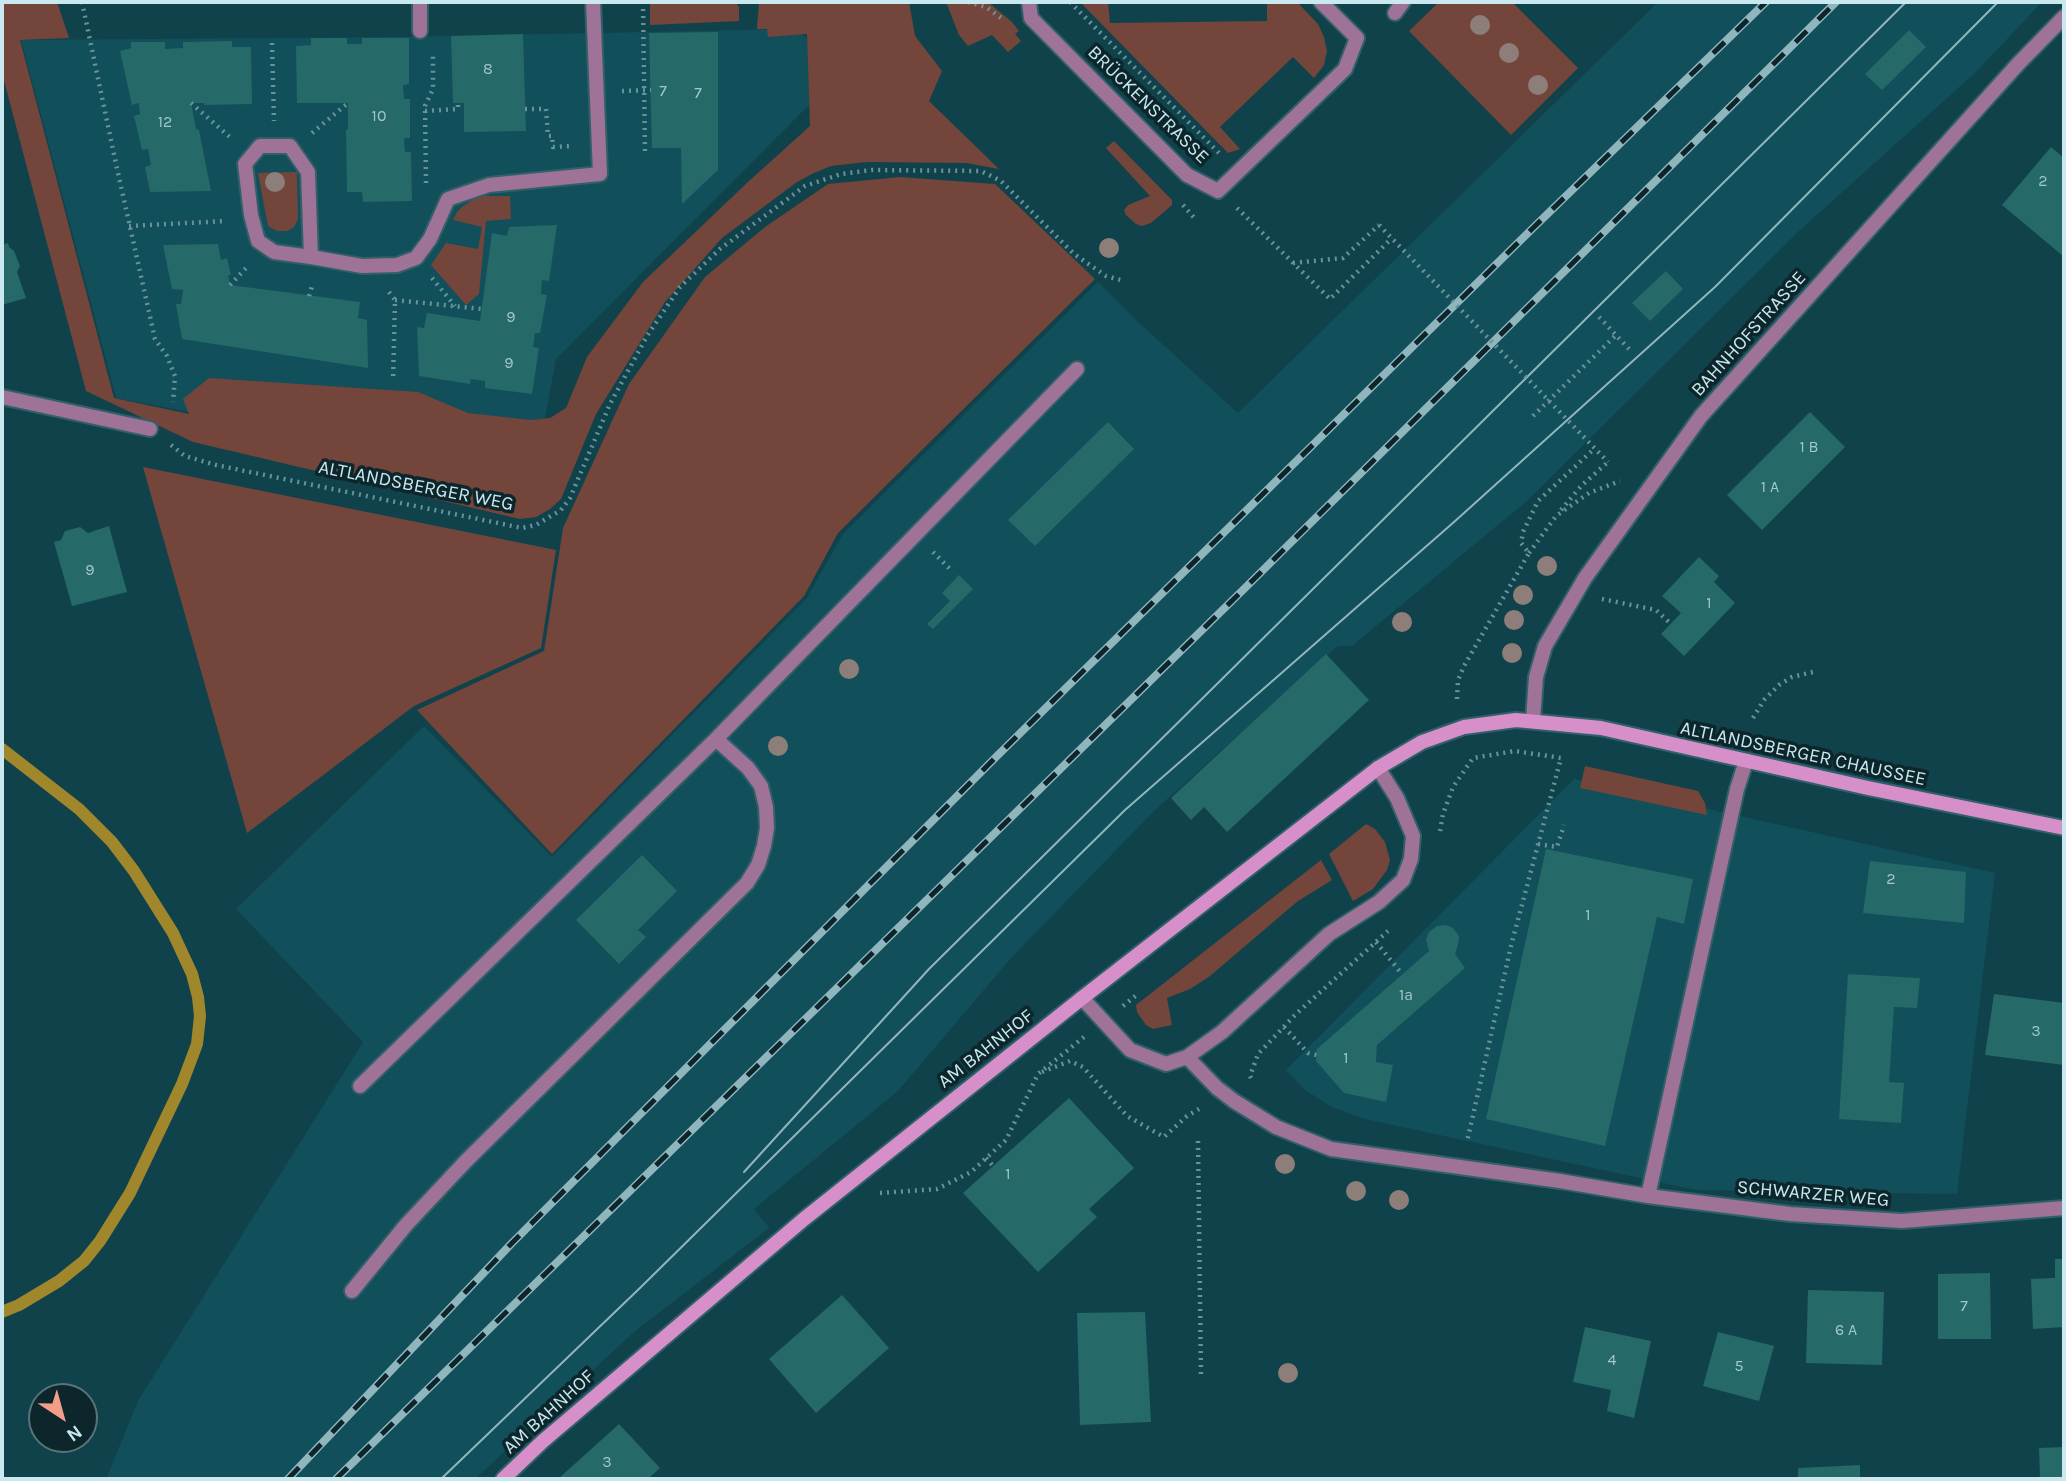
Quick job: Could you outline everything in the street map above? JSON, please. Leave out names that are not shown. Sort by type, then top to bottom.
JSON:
[{"type":"main road","name":"ALTLANDSBERGER CHAUSSEE","points":[[1533,720],[1601,729],[1954,807],[2064,828]]},
{"type":"main road","name":"AM BAHNHOF","points":[[503,1479],[543,1441],[794,1226],[1378,768],[1422,742],[1464,727],[1533,720]]},
{"type":"street","points":[[420,2],[420,31]]},
{"type":"street","points":[[311,257],[308,172],[290,146],[260,146],[245,164],[252,220],[258,241],[274,252],[370,266],[397,265],[416,258],[430,239],[448,199],[489,185],[600,174],[593,2]]},
{"type":"street","name":"BRÜCKENSTRASSE","points":[[1029,2],[1031,18],[1187,175],[1219,191]]},
{"type":"street","points":[[1219,191],[1345,69],[1357,38],[1321,2]]},
{"type":"street","name":"BAHNHOFSTRASSE","points":[[1533,720],[1536,677],[1545,646],[1585,578],[1701,416],[2018,64],[2064,17]]},
{"type":"street","points":[[360,1086],[716,739],[1077,369]]},
{"type":"street","points":[[2,397],[150,429]]},
{"type":"street","points":[[352,1291],[406,1225],[466,1161],[747,883],[758,865],[764,846],[766,807],[761,786],[748,768],[716,739]]},
{"type":"street","points":[[1648,1196],[1737,789],[1746,761]]},
{"type":"street","points":[[1082,998],[1130,1050],[1166,1064],[1187,1057],[1222,1032],[1329,934],[1378,902],[1403,880],[1411,859],[1413,836],[1397,798],[1378,768]]},
{"type":"street","name":"SCHWARZER WEG","points":[[1187,1057],[1217,1088],[1276,1127],[1331,1149],[1790,1214],[1902,1221],[2064,1208]]},
{"type":"path","points":[[82,2],[155,339],[167,356],[175,376],[173,402]]},
{"type":"path","points":[[643,2],[648,90],[645,152]]},
{"type":"path","points":[[968,2],[986,7],[1012,27]]},
{"type":"path","points":[[1070,2],[1238,172]]},
{"type":"path","points":[[272,43],[274,147]]},
{"type":"path","points":[[433,89],[425,106],[426,192],[448,199]]},
{"type":"path","points":[[191,103],[251,156]]},
{"type":"path","points":[[292,150],[348,103]]},
{"type":"path","points":[[425,111],[458,108],[458,103]]},
{"type":"path","points":[[525,110],[546,109],[548,136],[552,136],[553,147],[585,146],[600,174]]},
{"type":"path","name":"ALTLANDSBERGER WEG","points":[[150,429],[185,456],[216,466],[522,528],[549,519],[561,510],[570,498],[610,404],[647,336],[680,287],[720,249],[806,186],[841,174],[872,170],[981,171],[1001,181],[1074,254],[1106,276],[1124,281]]},
{"type":"path","points":[[1219,191],[1330,299],[1392,238]]},
{"type":"path","points":[[130,226],[252,220]]},
{"type":"path","points":[[1293,263],[1343,258],[1378,225],[1608,462],[1581,486],[1529,553],[1464,666],[1458,680],[1457,699]]},
{"type":"path","points":[[416,258],[455,306]]},
{"type":"path","points":[[370,266],[395,300],[393,381]]},
{"type":"path","points":[[395,300],[482,309]]},
{"type":"path","points":[[1599,317],[1629,349]]},
{"type":"path","points":[[1533,416],[1616,335]]},
{"type":"path","points":[[1529,553],[1521,543],[1523,532],[1538,501],[1595,448]]},
{"type":"path","points":[[1556,516],[1589,493],[1624,481]]},
{"type":"path","points":[[1602,599],[1656,610],[1671,624]]},
{"type":"path","points":[[1753,718],[1764,700],[1779,685],[1792,677],[1817,671]]},
{"type":"path","points":[[1438,841],[1443,814],[1453,787],[1473,758],[1515,751],[1561,758],[1511,946],[1461,1167]]},
{"type":"path","points":[[1538,844],[1558,846],[1564,825]]},
{"type":"path","points":[[879,1193],[937,1189],[971,1172],[1006,1140],[1038,1074],[1070,1061],[1083,1067],[1127,1116],[1164,1137],[1187,1116],[1250,1076],[1258,1054],[1394,925]]},
{"type":"path","points":[[1376,942],[1402,974]]},
{"type":"path","points":[[1284,1027],[1308,1053],[1317,1055]]},
{"type":"path","points":[[1250,1076],[1259,1084]]},
{"type":"path","points":[[1198,1141],[1200,1375]]},
{"type":"path","points":[[986,1158],[993,1166]]},
{"type":"shaded area","points":[[2,2],[57,2],[69,38],[20,40],[114,398],[189,414],[183,399],[209,378],[418,392],[468,413],[531,420],[550,418],[566,408],[587,357],[643,282],[810,126],[807,34],[768,37],[767,29],[757,29],[759,2],[909,2],[915,36],[942,71],[929,101],[999,169],[966,163],[867,162],[831,166],[797,182],[722,238],[665,302],[596,414],[561,499],[536,517],[520,519],[193,442],[86,391],[2,73]]},
{"type":"shaded area","points":[[650,2],[735,2],[739,7],[739,21],[650,25]]},
{"type":"shaded area","points":[[946,2],[988,2],[1012,22],[1019,31],[1015,34],[1021,41],[1008,52],[992,35],[968,46],[959,35]]},
{"type":"shaded area","points":[[1080,2],[1108,2],[1110,23],[1267,21],[1267,2],[1297,2],[1318,24],[1324,37],[1327,51],[1324,65],[1314,78],[1293,57],[1220,127],[1240,149],[1228,153]]},
{"type":"shaded area","points":[[1439,2],[1512,2],[1578,68],[1511,135],[1409,31]]},
{"type":"shaded area","points":[[1658,2],[2042,2],[1975,73],[1800,230],[1528,500],[1352,646],[1338,646],[1154,811],[1011,958],[898,1091],[754,1209],[769,1228],[634,1332],[475,1479],[106,1479],[138,1401],[363,1042],[236,909],[424,726],[552,857],[807,598],[843,534],[1098,282],[1238,413]]},
{"type":"shaded area","points":[[797,29],[841,73],[556,359],[534,477],[116,398],[21,40],[398,37]]},
{"type":"shaded area","points":[[1114,141],[1172,200],[1172,205],[1151,223],[1142,226],[1126,215],[1124,210],[1128,205],[1150,196],[1106,148]]},
{"type":"shaded area","points":[[297,172],[298,219],[294,227],[287,231],[277,231],[268,226],[258,173]]},
{"type":"shaded area","points":[[900,177],[995,184],[1095,279],[838,533],[804,596],[552,854],[417,710],[544,651],[563,528],[629,384],[705,277],[765,227],[828,184]]},
{"type":"shaded area","points":[[479,196],[510,196],[511,219],[486,221],[479,294],[466,305],[431,265],[446,243],[478,249],[482,227],[453,220],[463,206]]},
{"type":"shaded area","points":[[143,467],[556,550],[541,648],[414,706],[247,833]]},
{"type":"shaded area","points":[[1585,766],[1698,791],[1705,803],[1707,815],[1580,788]]},
{"type":"shaded area","points":[[1574,779],[1995,873],[1957,1194],[1696,1190],[1365,1119],[1332,1107],[1305,1090],[1286,1070]]},
{"type":"shaded area","points":[[1366,824],[1375,829],[1385,842],[1390,860],[1387,870],[1373,889],[1353,901],[1329,854]]},
{"type":"shaded area","points":[[1321,860],[1332,880],[1298,901],[1210,976],[1190,989],[1167,998],[1172,1025],[1153,1029],[1146,1025],[1137,1012],[1136,1005]]},
{"type":"building","points":[[1909,30],[1926,47],[1882,90],[1865,74]]},
{"type":"building","points":[[718,32],[718,170],[682,204],[681,148],[652,148],[649,33]]},
{"type":"building","points":[[523,34],[526,131],[464,132],[464,103],[453,103],[451,36]]},
{"type":"building","points":[[311,38],[347,38],[347,44],[362,44],[362,38],[409,38],[409,84],[403,85],[404,99],[410,99],[410,138],[404,138],[405,152],[411,152],[412,201],[363,202],[362,192],[347,192],[348,103],[297,103],[296,46],[311,45]]},
{"type":"building","points":[[232,41],[232,47],[251,47],[252,104],[191,103],[211,191],[150,192],[145,167],[151,165],[148,149],[142,150],[134,116],[140,114],[139,103],[132,105],[120,51],[131,48],[131,42],[165,42],[165,49],[183,48],[183,42]]},
{"type":"building","points":[[2051,147],[2064,158],[2063,256],[2002,205]]},
{"type":"building","points":[[557,225],[549,281],[542,280],[541,294],[547,295],[540,333],[535,333],[533,347],[539,348],[532,394],[485,388],[485,381],[471,379],[470,384],[419,376],[417,327],[424,328],[427,313],[480,321],[492,233],[507,236],[509,227]]},
{"type":"building","points":[[8,243],[20,266],[17,272],[26,298],[2,305],[2,245]]},
{"type":"building","points":[[218,244],[221,260],[227,258],[230,285],[360,302],[358,318],[367,320],[368,368],[182,339],[176,304],[181,304],[183,290],[172,289],[163,245]]},
{"type":"building","points":[[1666,271],[1683,289],[1650,321],[1632,303]]},
{"type":"building","points":[[1810,412],[1845,447],[1762,530],[1727,495]]},
{"type":"building","points":[[1108,422],[1134,449],[1035,546],[1008,520]]},
{"type":"building","points":[[109,526],[127,592],[72,606],[54,542],[61,540],[65,531],[80,527],[88,533]]},
{"type":"building","points":[[1699,557],[1719,576],[1714,582],[1735,603],[1684,656],[1661,634],[1681,613],[1662,596]]},
{"type":"building","points":[[959,575],[973,589],[933,629],[927,624],[950,601],[942,593]]},
{"type":"building","points":[[1326,654],[1369,700],[1227,832],[1204,807],[1191,820],[1171,798]]},
{"type":"building","points":[[1546,849],[1693,879],[1684,924],[1657,917],[1605,1146],[1486,1119]]},
{"type":"building","points":[[642,855],[677,891],[638,930],[646,937],[619,964],[576,920]]},
{"type":"building","points":[[1870,861],[1966,872],[1964,923],[1863,913]]},
{"type":"building","points":[[1446,925],[1453,928],[1459,936],[1455,954],[1465,968],[1377,1045],[1376,1062],[1393,1065],[1386,1102],[1344,1093],[1316,1061],[1317,1049],[1429,951],[1426,940],[1429,932],[1437,926]]},
{"type":"building","points":[[1848,974],[1920,978],[1917,1008],[1894,1007],[1889,1082],[1904,1083],[1901,1123],[1839,1119]]},
{"type":"building","points":[[1994,994],[2064,1003],[2064,1065],[1985,1055]]},
{"type":"building","points":[[1069,1098],[1134,1168],[1089,1209],[1097,1217],[1038,1272],[963,1193]]},
{"type":"building","points":[[2055,1259],[2064,1259],[2064,1327],[2033,1329],[2031,1279],[2055,1278]]},
{"type":"building","points":[[1990,1273],[1991,1339],[1938,1339],[1938,1274]]},
{"type":"building","points":[[1808,1290],[1884,1292],[1882,1365],[1806,1363]]},
{"type":"building","points":[[842,1295],[889,1348],[816,1413],[769,1359]]},
{"type":"building","points":[[1145,1312],[1151,1422],[1080,1425],[1077,1313]]},
{"type":"building","points":[[1585,1327],[1651,1341],[1634,1418],[1607,1411],[1611,1390],[1573,1382]]},
{"type":"building","points":[[1718,1332],[1774,1346],[1759,1401],[1703,1386]]},
{"type":"building","points":[[619,1424],[660,1468],[648,1479],[558,1479]]},
{"type":"building","points":[[2064,1447],[2064,1479],[2040,1479],[2039,1448]]},
{"type":"building","points":[[1860,1465],[1860,1479],[1798,1479],[1798,1468]]},
{"type":"waterway","points":[[2,749],[79,809],[112,842],[134,871],[173,933],[192,974],[200,1016],[197,1044],[182,1084],[130,1193],[100,1241],[84,1261],[59,1281],[2,1312]]},
{"type":"tram line","points":[[744,1172],[929,969],[1906,2]]},
{"type":"tram line","points":[[441,1479],[641,1287],[1125,810],[1454,522],[1715,287],[1998,2]]},
{"type":"railway","points":[[288,1479],[512,1243],[998,755],[1766,2]]},
{"type":"railway","points":[[336,1479],[1247,586],[1836,2]]}]
